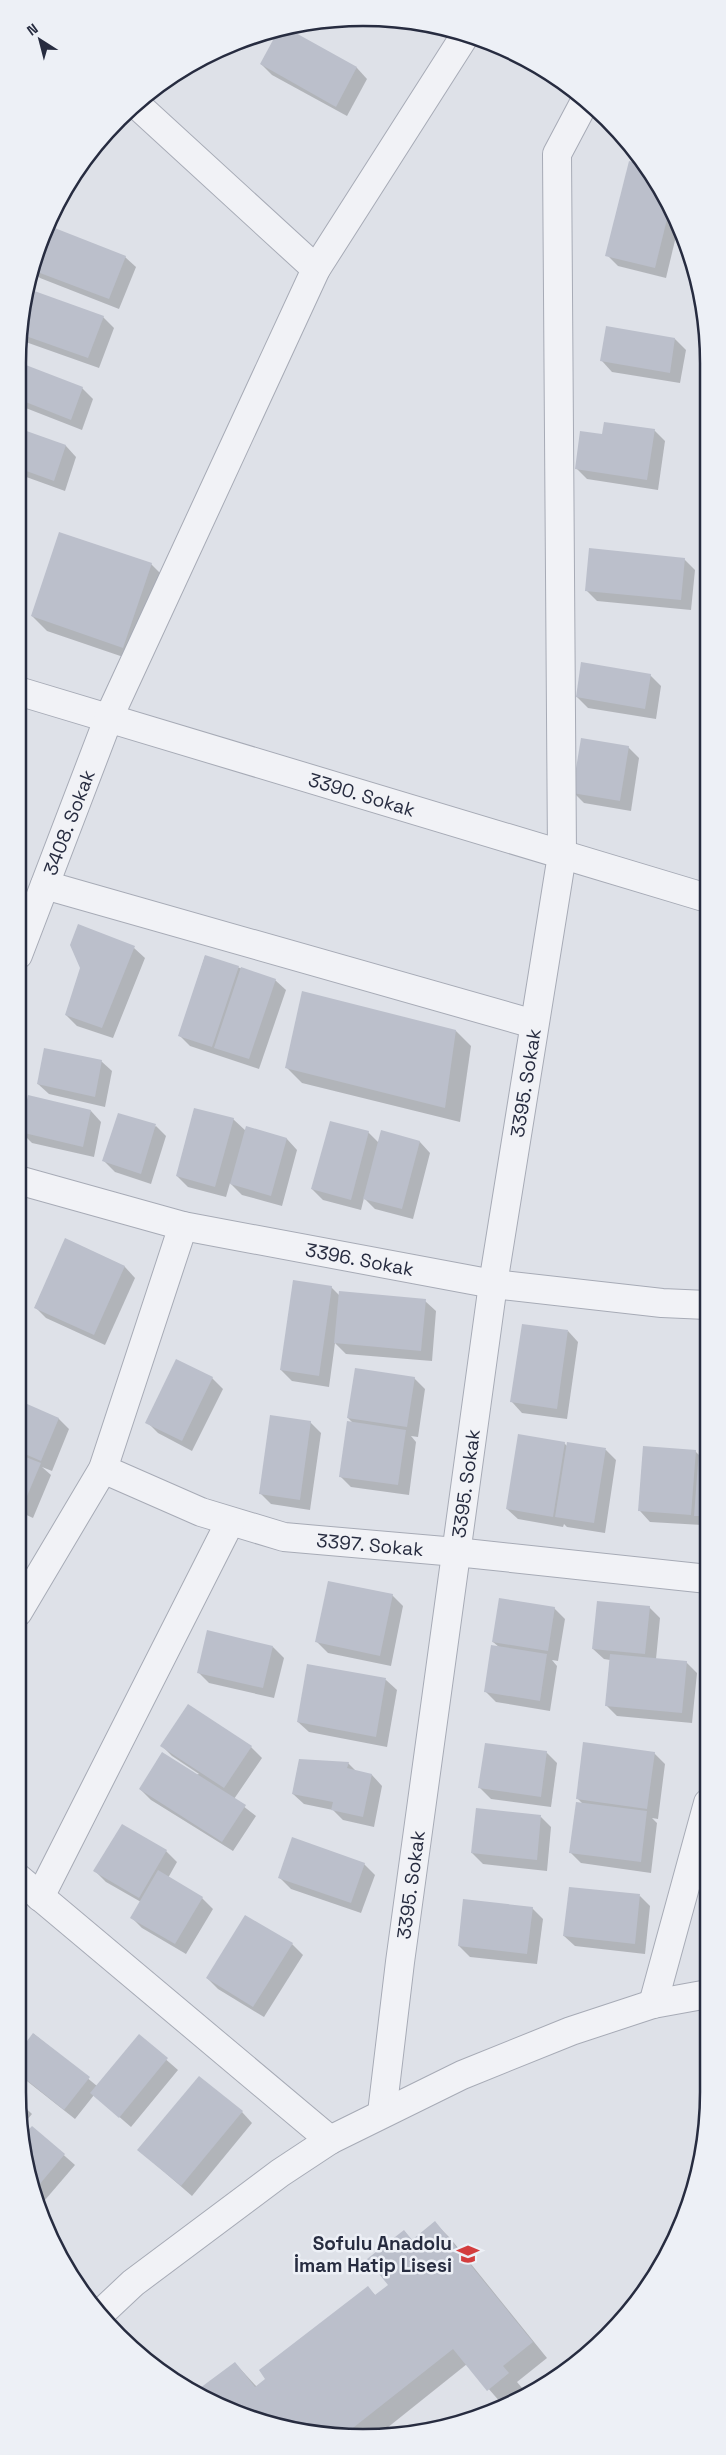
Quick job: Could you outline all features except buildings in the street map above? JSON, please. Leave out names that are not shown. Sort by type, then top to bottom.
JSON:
[{"type":"street","name":"3408. Sokak","points":[[26,933],[109,717],[316,269],[461,41]]},
{"type":"street","name":"3395. Sokak","points":[[382,2113],[400,1962],[493,1284],[562,855],[557,154],[582,107]]},
{"type":"street","points":[[142,109],[316,269]]},
{"type":"street","name":"3390. Sokak","points":[[26,693],[700,896]]},
{"type":"street","points":[[44,885],[534,1024]]},
{"type":"street","name":"3396. Sokak","points":[[26,1182],[183,1226],[493,1284],[662,1303],[700,1304]]},
{"type":"street","points":[[26,1599],[103,1469],[183,1226]]},
{"type":"street","name":"3397. Sokak","points":[[103,1469],[201,1512],[284,1537],[456,1552],[700,1578]]},
{"type":"street","points":[[40,1896],[230,1522]]},
{"type":"street","points":[[653,2004],[700,1832]]},
{"type":"street","points":[[26,1885],[330,2140]]},
{"type":"street","points":[[106,2309],[147,2272],[280,2173],[330,2140],[462,2075],[571,2031],[653,2004],[700,1995]]},
{"type":"place","name":"Sofulu Anadolu İmam Hatip Lisesi","points":[[468,2254]]}]
